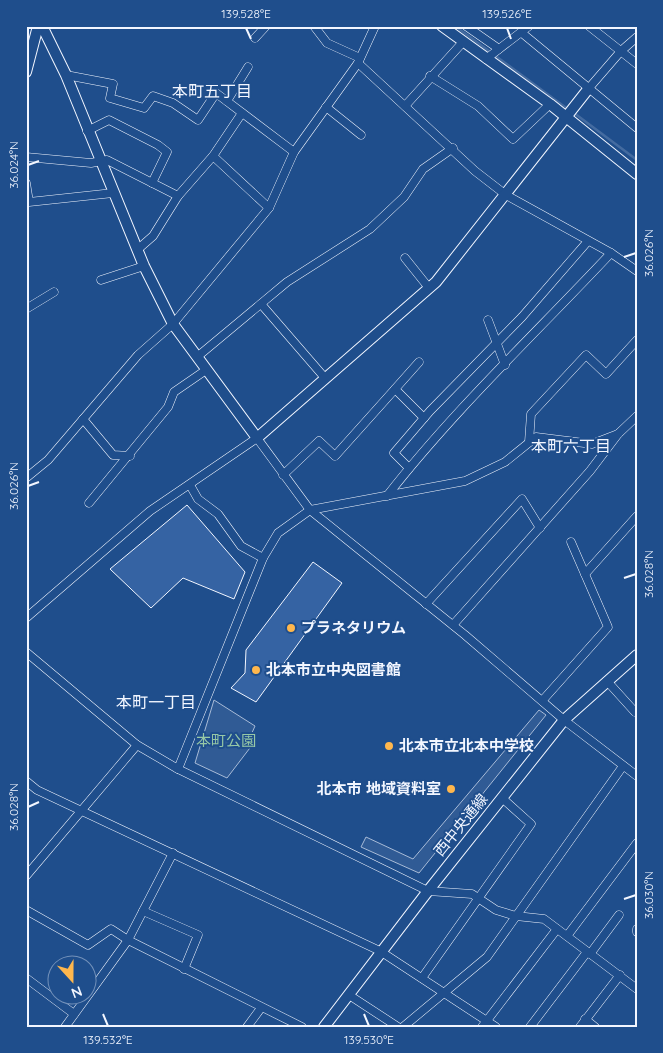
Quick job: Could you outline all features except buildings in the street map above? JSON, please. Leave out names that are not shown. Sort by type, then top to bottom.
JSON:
[{"type":"street","points":[[26,72],[38,26]]},
{"type":"street","points":[[42,26],[66,75],[87,132],[144,266],[173,324],[310,510],[453,625],[564,720],[637,776]]},
{"type":"street","points":[[255,38],[266,26]]},
{"type":"street","points":[[314,26],[328,43],[359,60],[404,106],[453,148],[475,171],[506,195],[611,253],[636,270]]},
{"type":"street","points":[[26,478],[48,460],[138,355],[173,324],[269,208],[294,152],[359,60],[375,26]]},
{"type":"street","points":[[442,26],[550,104],[566,119],[637,174]]},
{"type":"street","points":[[466,26],[499,49]]},
{"type":"street","points":[[589,26],[637,64]]},
{"type":"street","points":[[486,59],[526,28],[589,88],[637,128]]},
{"type":"street","points":[[26,618],[150,510],[190,485],[257,438],[429,288],[506,195],[620,50],[637,37]]},
{"type":"street","points":[[404,106],[463,42]]},
{"type":"street","points":[[227,101],[248,67]]},
{"type":"street","points":[[66,75],[113,84],[110,98],[144,108],[152,96],[173,103],[198,120],[216,93],[294,152]]},
{"type":"street","points":[[430,76],[478,106],[513,139],[550,104]]},
{"type":"street","points":[[326,107],[361,135]]},
{"type":"street","points":[[137,250],[152,236],[178,196],[213,156],[242,112]]},
{"type":"street","points":[[87,132],[108,120],[158,145],[167,152],[152,183]]},
{"type":"street","points":[[197,357],[287,282],[370,229],[404,197],[423,170],[453,148]]},
{"type":"street","points":[[213,156],[269,208]]},
{"type":"street","points":[[26,157],[100,162],[108,160],[178,196]]},
{"type":"street","points":[[26,183],[29,202],[113,193]]},
{"type":"street","points":[[409,468],[394,453],[424,418],[522,317],[588,241]]},
{"type":"street","points":[[387,496],[409,468],[611,253]]},
{"type":"street","points":[[405,258],[429,288]]},
{"type":"street","points":[[101,280],[144,266]]},
{"type":"street","points":[[26,309],[54,292]]},
{"type":"street","points":[[261,304],[325,378]]},
{"type":"street","points":[[488,320],[505,365]]},
{"type":"street","points":[[529,442],[530,414],[586,355],[606,374],[637,340]]},
{"type":"street","points":[[283,475],[319,441],[335,456],[419,362]]},
{"type":"street","points":[[89,503],[130,456],[168,407],[174,392],[206,370]]},
{"type":"street","points":[[394,389],[424,418]]},
{"type":"street","points":[[453,625],[590,471],[618,434],[637,416]]},
{"type":"street","points":[[83,419],[112,455],[130,456]]},
{"type":"street","points":[[178,768],[263,558],[278,533],[310,510],[465,481],[505,462],[536,437],[592,444],[618,434]]},
{"type":"street","points":[[190,485],[198,499],[218,514],[241,546],[263,558]]},
{"type":"street","points":[[426,604],[522,499],[540,528]]},
{"type":"street","points":[[585,574],[637,516]]},
{"type":"street","points":[[542,701],[608,627],[571,542]]},
{"type":"street","points":[[26,652],[137,745],[178,768],[428,891],[472,894],[496,910],[516,916],[544,919],[637,989]]},
{"type":"street","name":"西中央通線","points":[[324,1027],[380,951],[564,720],[637,655]]},
{"type":"street","points":[[608,681],[635,712]]},
{"type":"street","points":[[26,876],[137,745]]},
{"type":"street","points":[[403,1027],[487,957],[623,766]]},
{"type":"street","points":[[26,781],[37,790],[380,951],[446,993],[484,1024],[496,1027]]},
{"type":"street","points":[[422,978],[530,824],[502,798]]},
{"type":"street","points":[[567,936],[637,843]]},
{"type":"street","points":[[65,1027],[128,940],[173,853]]},
{"type":"street","points":[[26,910],[88,945],[111,929],[128,940],[302,1027]]},
{"type":"street","points":[[143,911],[198,935],[184,968]]},
{"type":"street","points":[[530,1027],[619,915]]},
{"type":"street","points":[[484,1024],[557,929]]},
{"type":"street","points":[[580,1027],[620,976]]},
{"type":"street","points":[[26,978],[74,1014]]},
{"type":"street","points":[[349,995],[398,1027]]},
{"type":"street","points":[[247,1027],[262,1008]]},
{"type":"street","points":[[586,1020],[595,1027]]},
{"type":"green space","name":"本町公園","points":[[214,700],[255,726],[251,735],[256,740],[227,778],[195,763]]},
{"type":"green space","points":[[539,710],[546,715],[419,873],[361,847],[366,837],[413,859]]},
{"type":"waterway","points":[[455,26],[569,110]]},
{"type":"waterway","points":[[574,113],[637,160]]},
{"type":"place","name":"プラネタリウム","points":[[291,628]]},
{"type":"place","name":"北本市立中央図書館","points":[[256,670]]},
{"type":"place","name":"北本市立北本中学校","points":[[389,746]]},
{"type":"place","name":"北本市 地域資料室","points":[[451,789]]},
{"type":"district","name":"本町五丁目","points":[[212,91]]},
{"type":"district","name":"本町六丁目","points":[[571,446]]},
{"type":"district","name":"本町一丁目","points":[[156,702]]}]
